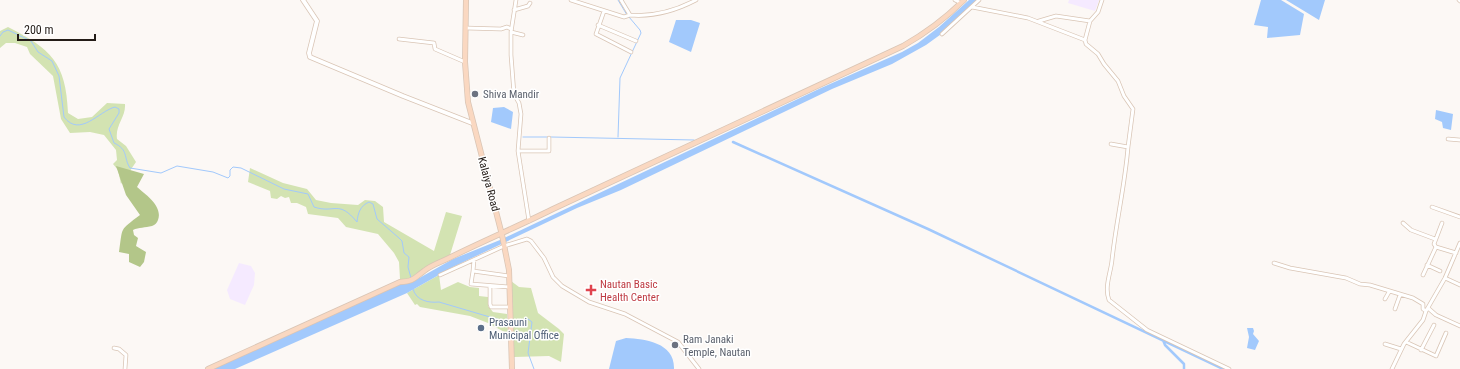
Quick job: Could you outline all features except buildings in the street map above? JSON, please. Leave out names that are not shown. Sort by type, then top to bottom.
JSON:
[{"type":"main road","name":"Kalaiya Road","points":[[466,0],[465,62],[468,102],[472,123],[502,236],[509,276],[512,369]]},
{"type":"main road","points":[[208,369],[400,282],[418,277],[424,271],[502,236],[529,221],[903,46],[926,33],[948,16],[962,2]]},
{"type":"street","points":[[303,0],[317,21],[309,53],[310,57],[472,123]]},
{"type":"street","points":[[516,0],[511,30],[514,94],[519,102],[521,114],[518,151],[529,221]]},
{"type":"street","points":[[571,0],[604,11],[629,16],[655,16],[696,0]]},
{"type":"street","points":[[621,0],[629,16]]},
{"type":"street","points":[[955,0],[962,2]]},
{"type":"street","points":[[942,34],[979,0]]},
{"type":"street","points":[[1102,0],[1098,12],[1090,21],[1085,40],[1086,44],[1098,54],[1118,81],[1124,96],[1133,109],[1128,147],[1127,170],[1118,209],[1108,282],[1109,300],[1147,330],[1229,369]]},
{"type":"street","points":[[514,10],[528,6],[530,3]]},
{"type":"street","points":[[972,7],[1039,22],[1085,40]]},
{"type":"street","points":[[604,11],[596,34],[631,52]]},
{"type":"street","points":[[1039,22],[1056,16],[1090,21]]},
{"type":"street","points":[[598,25],[636,41]]},
{"type":"street","points":[[466,28],[501,29],[507,27],[523,35]]},
{"type":"street","points":[[399,39],[434,44],[435,49],[446,52],[465,62]]},
{"type":"street","points":[[518,151],[549,150],[549,138]]},
{"type":"street","points":[[1448,139],[1460,140]]},
{"type":"street","points":[[1112,144],[1128,147]]},
{"type":"street","points":[[1432,207],[1460,217]]},
{"type":"street","points":[[1403,223],[1412,230],[1435,239]]},
{"type":"street","points":[[1423,275],[1436,247],[1434,244],[1435,239],[1442,224]]},
{"type":"street","points":[[440,275],[504,246],[527,239],[531,241],[544,258],[553,277],[562,286],[589,302],[625,314],[678,342],[699,369]]},
{"type":"street","points":[[1392,369],[1401,349],[1423,320],[1445,278],[1460,243]]},
{"type":"street","points":[[1436,247],[1456,253]]},
{"type":"street","points":[[474,260],[471,284],[509,287]]},
{"type":"street","points":[[1274,263],[1290,268],[1346,278],[1360,284],[1370,285],[1418,301],[1423,304],[1427,310],[1460,326]]},
{"type":"street","points":[[1427,266],[1440,271]]},
{"type":"street","points":[[473,271],[509,276]]},
{"type":"street","points":[[1445,278],[1460,285]]},
{"type":"street","points":[[490,286],[491,307],[510,307]]},
{"type":"street","points":[[1385,299],[1389,292]]},
{"type":"street","points":[[1395,309],[1400,295]]},
{"type":"street","points":[[1421,350],[1434,325]]},
{"type":"street","points":[[1406,342],[1436,356],[1446,333]]},
{"type":"street","points":[[1385,344],[1401,349]]},
{"type":"street","points":[[114,348],[119,349],[126,355],[125,369]]},
{"type":"shaded area","points":[[1069,0],[1099,0],[1095,11],[1068,3]]},
{"type":"shaded area","points":[[239,263],[251,266],[255,273],[254,285],[245,305],[230,299],[227,290]]},
{"type":"green space","points":[[8,27],[45,50],[53,59],[64,81],[68,113],[78,119],[92,117],[107,103],[125,104],[124,113],[118,129],[117,139],[126,146],[136,162],[121,184],[118,170],[113,164],[117,160],[116,150],[104,135],[90,132],[70,133],[61,119],[53,76],[30,54],[27,47],[15,43],[6,43],[0,48],[0,31]]},
{"type":"green space","points":[[116,166],[144,174],[137,187],[153,201],[158,210],[158,220],[155,224],[133,230],[134,235],[138,238],[136,246],[146,252],[144,262],[140,267],[129,262],[129,254],[119,252],[123,230],[140,215],[126,195]]},
{"type":"green space","points":[[250,168],[283,183],[307,189],[316,200],[331,203],[358,205],[365,200],[375,201],[383,207],[384,222],[434,251],[446,212],[462,216],[450,255],[415,277],[398,281],[400,279],[399,262],[394,253],[378,234],[346,227],[338,218],[308,214],[306,207],[297,203],[291,203],[289,197],[285,198],[281,196],[277,199],[271,198],[270,191],[248,182]]},
{"type":"green space","points":[[439,275],[441,290],[458,282],[470,287],[479,288],[479,296],[488,297],[488,306],[493,312],[507,314],[508,334],[488,323],[470,316],[420,307],[417,304],[415,305],[407,293]]},
{"type":"green space","points":[[511,281],[519,287],[531,288],[538,313],[564,334],[561,362],[549,356],[514,357]]},
{"type":"water","points":[[969,0],[977,0],[944,32],[926,45],[892,64],[832,89],[621,190],[577,208],[453,267],[407,293],[235,369],[213,369],[401,283],[414,281],[453,259],[500,240],[821,88],[902,52],[918,43],[939,27]]},
{"type":"water","points":[[1261,0],[1281,0],[1304,14],[1300,35],[1267,38],[1268,27],[1254,25]]},
{"type":"water","points":[[1286,0],[1325,0],[1319,20]]},
{"type":"water","points":[[676,20],[691,20],[700,23],[691,52],[669,42]]},
{"type":"water","points":[[504,107],[513,112],[511,129],[491,122],[493,108]]},
{"type":"water","points":[[1436,110],[1453,114],[1451,130],[1443,128],[1442,122],[1435,119]]},
{"type":"water","points":[[1247,328],[1253,328],[1253,334],[1259,341],[1255,350],[1247,348],[1249,337]]},
{"type":"water","points":[[626,338],[650,341],[665,348],[670,353],[673,360],[674,369],[609,369],[616,341]]},
{"type":"waterway","points":[[618,0],[627,15]]},
{"type":"waterway","points":[[618,137],[620,78],[641,33],[629,17]]},
{"type":"waterway","points":[[0,36],[3,32],[8,30],[31,41],[38,52],[52,61],[59,76],[64,117],[70,123],[76,125],[83,124],[109,109],[115,107],[119,109],[119,113],[109,129],[114,143],[124,151],[130,168],[161,173],[177,166],[213,172],[228,178],[230,176],[230,170],[233,167],[241,168],[284,189],[308,194],[314,207],[321,209],[341,209],[351,215],[357,222],[360,210],[369,202],[373,204],[377,219],[402,241],[404,253],[409,257],[408,267],[411,278]]},
{"type":"waterway","points":[[523,137],[547,137]]},
{"type":"waterway","points":[[551,137],[694,140]]},
{"type":"waterway","points":[[733,142],[928,229],[1223,369]]},
{"type":"waterway","points":[[413,289],[420,299],[431,302],[439,302],[508,321]]},
{"type":"waterway","points":[[513,322],[520,325],[521,320],[528,319],[532,322],[528,353],[534,369]]},
{"type":"waterway","points":[[1163,340],[1165,345],[1184,364],[1184,369]]},
{"type":"place","name":"Shiva Mandir","points":[[475,94]]},
{"type":"place","name":"Nautan Basic Health Center","points":[[591,290]]},
{"type":"place","name":"Prasauni Municipal Office","points":[[481,328]]},
{"type":"place","name":"Ram Janaki Temple, Nautan","points":[[675,345]]}]
